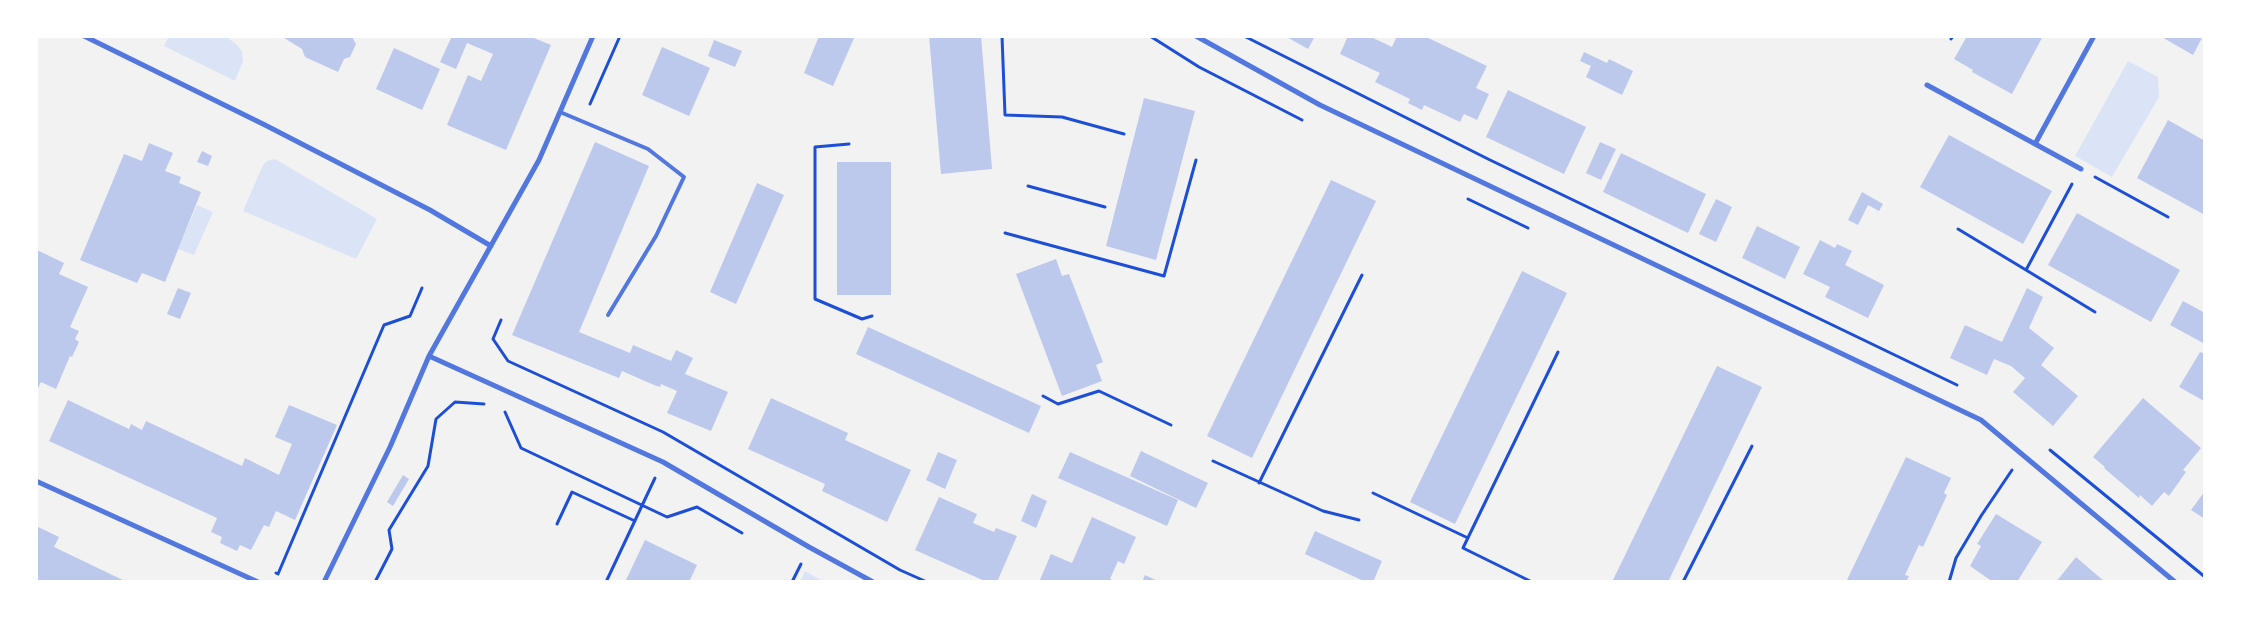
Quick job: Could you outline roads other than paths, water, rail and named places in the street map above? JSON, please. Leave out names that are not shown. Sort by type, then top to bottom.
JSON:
[{"type":"street","points":[[84,36],[265,124],[430,210],[491,246]]},
{"type":"street","points":[[324,582],[390,447],[429,356],[539,160],[593,36]]},
{"type":"street","points":[[1196,36],[1320,105],[1982,420],[2175,582]]},
{"type":"street","points":[[2035,144],[2094,36]]},
{"type":"street","points":[[1927,85],[2080,170]]},
{"type":"street","points":[[429,356],[663,462],[873,582]]},
{"type":"street","points":[[36,481],[258,582]]},
{"type":"lane","points":[[560,112],[648,149],[684,177],[656,236],[608,315]]}]
